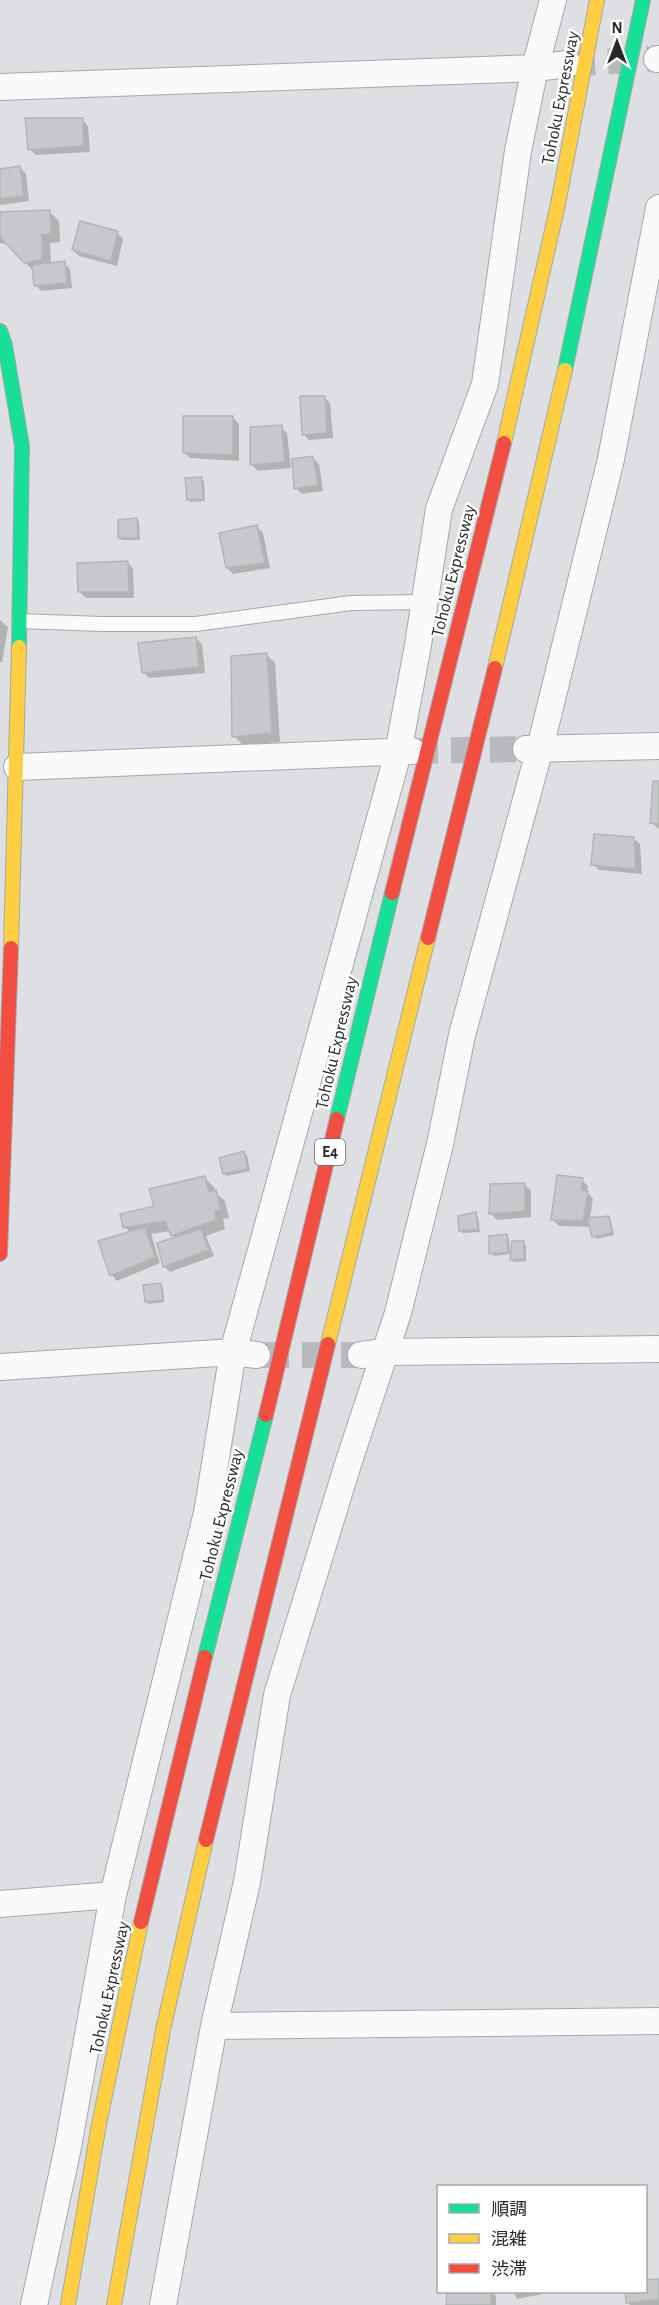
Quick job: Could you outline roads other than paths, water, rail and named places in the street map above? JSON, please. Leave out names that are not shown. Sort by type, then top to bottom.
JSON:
[{"type":"main road","name":"Tohoku Expressway","points":[[68,2305],[79,2234],[135,1947],[309,1238],[376,953],[514,406],[574,131],[597,0]]},
{"type":"main road","points":[[114,2305],[163,2030],[208,1830],[527,538],[572,343],[643,0]]},
{"type":"main road","points":[[0,332],[5,345],[22,446],[17,767],[0,1254]]},
{"type":"street","points":[[34,2305],[68,2147],[113,1895],[245,1354],[405,752],[439,509],[484,384],[518,152],[535,68],[553,0]]},
{"type":"street","points":[[0,87],[535,68],[568,64]]},
{"type":"street","points":[[163,2305],[214,2026],[247,1882],[277,1695],[372,1354],[398,1313],[440,1144],[462,1035],[533,749],[611,459],[659,208]]},
{"type":"street","points":[[533,749],[659,746]]},
{"type":"street","points":[[17,767],[405,752]]},
{"type":"street","points":[[372,1354],[659,1348]]},
{"type":"street","points":[[0,1367],[245,1354]]},
{"type":"street","points":[[0,1904],[113,1895]]},
{"type":"street","points":[[214,2026],[659,2021]]},
{"type":"lane","points":[[19,621],[196,624],[351,603],[425,602]]},
{"type":"tunnel","points":[[569,64],[649,59]]},
{"type":"tunnel","points":[[412,751],[526,749]]},
{"type":"tunnel","points":[[263,1355],[361,1355]]}]
